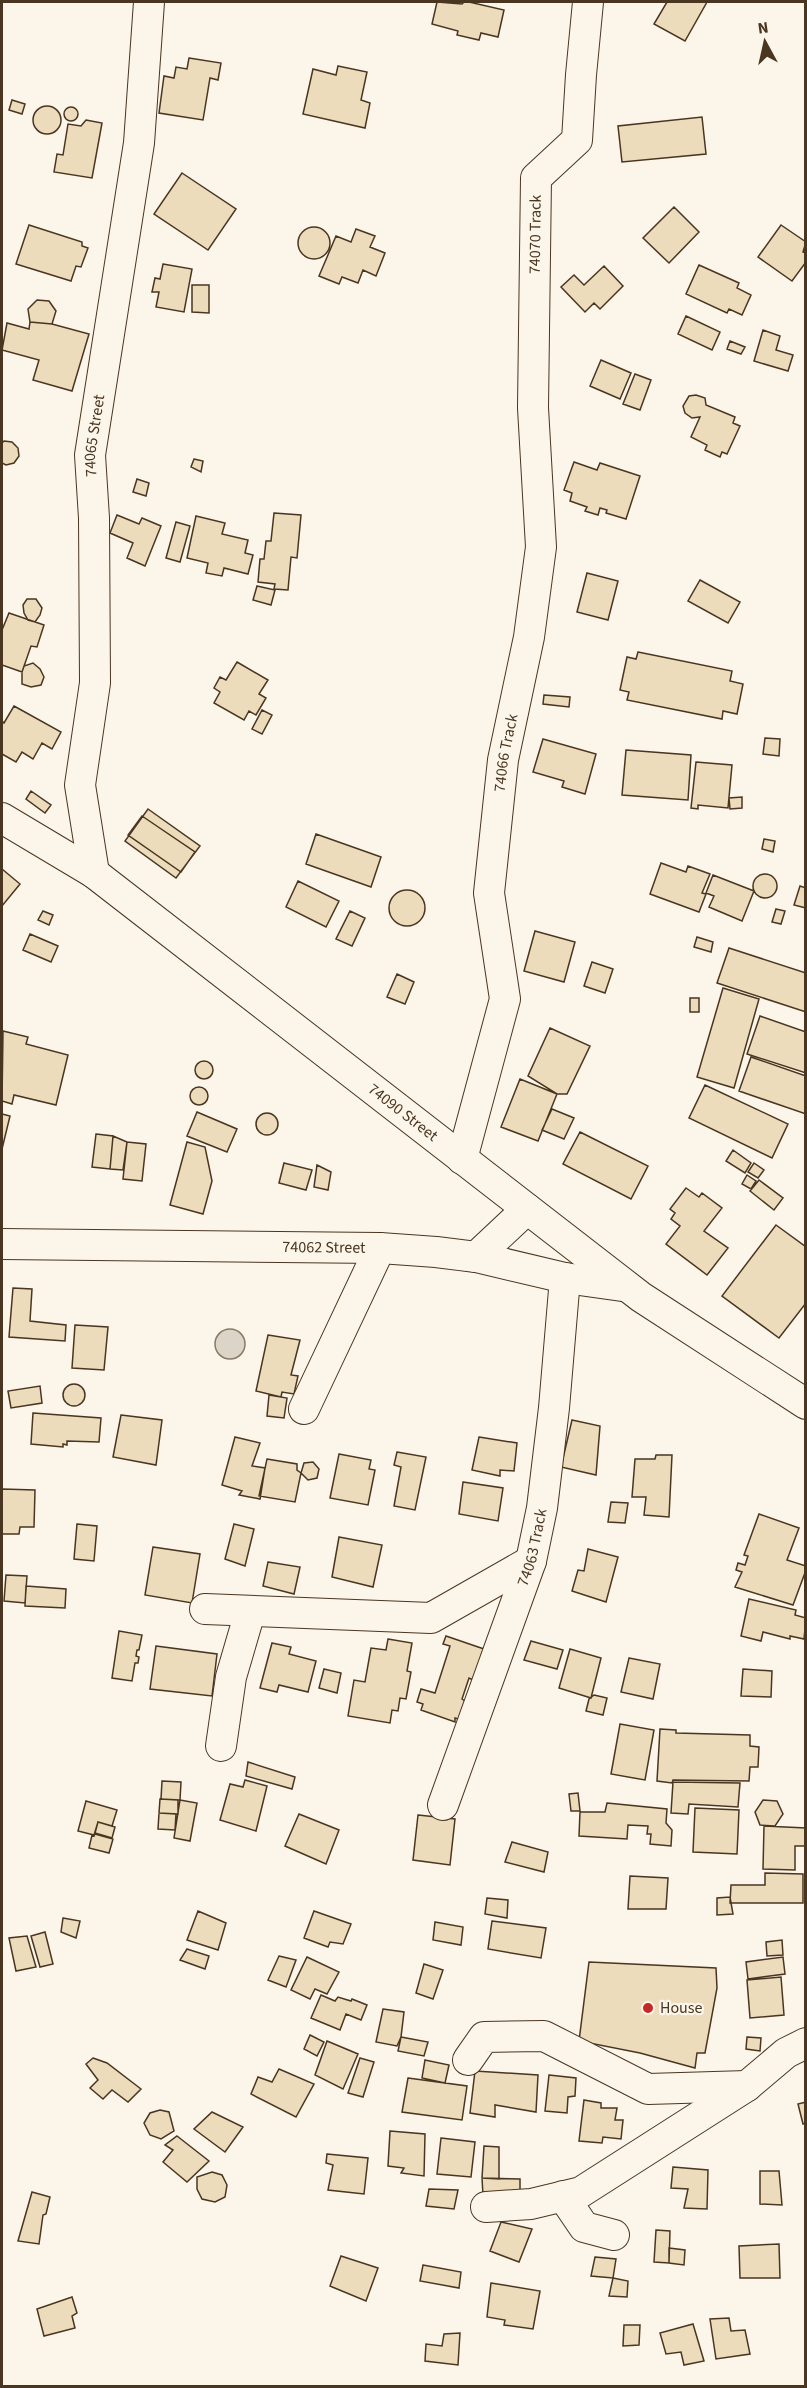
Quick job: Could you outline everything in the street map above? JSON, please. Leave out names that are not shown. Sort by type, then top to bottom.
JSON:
[{"type":"street","name":"74065 Street","points":[[94,873],[80,785],[95,683],[94,518],[90,455],[139,143],[149,2]]},
{"type":"street","name":"74070 Track","points":[[532,341],[536,178],[577,140],[588,2]]},
{"type":"street","name":"74066 Track","points":[[462,1159],[505,999],[489,893],[503,760],[529,637],[541,547],[533,408],[532,341]]},
{"type":"street","name":"74090 Street","points":[[2,818],[94,873],[641,1297],[806,1404]]},
{"type":"street","points":[[476,1257],[527,1209]]},
{"type":"street","name":"74062 Street","points":[[2,1244],[380,1248],[436,1252],[476,1257],[565,1278],[623,1286],[641,1297]]},
{"type":"street","points":[[304,1409],[380,1248]]},
{"type":"street","name":"74063 Track","points":[[443,1805],[531,1561],[542,1508],[554,1408],[565,1278]]},
{"type":"street","points":[[205,1609],[431,1618],[531,1561]]},
{"type":"street","points":[[221,1746],[231,1677],[250,1612]]},
{"type":"street","points":[[471,2047],[544,2036],[648,2089],[747,2086]]},
{"type":"street","points":[[486,2206],[531,2204],[581,2192],[747,2086],[786,2053],[806,2043]]},
{"type":"street","points":[[563,2196],[584,2227],[614,2235]]},
{"type":"shaded area","points":[[230,1329],[241,1333],[245,1344],[241,1355],[230,1359],[219,1355],[215,1344],[219,1333]]},
{"type":"building","points":[[437,2],[462,4],[469,2],[504,10],[498,37],[481,33],[479,40],[457,35],[458,31],[432,24]]},
{"type":"building","points":[[667,2],[707,2],[685,41],[654,24]]},
{"type":"building","points":[[189,58],[221,63],[218,80],[210,78],[203,120],[159,113],[164,76],[174,78],[176,67],[187,69]]},
{"type":"building","points":[[338,66],[367,72],[361,100],[370,103],[365,128],[303,114],[313,69],[336,75]]},
{"type":"building","points":[[12,100],[25,104],[22,114],[9,110]]},
{"type":"building","points":[[47,106],[57,110],[61,120],[57,130],[47,134],[37,130],[33,120],[37,110]]},
{"type":"building","points":[[68,107],[74,107],[78,114],[74,121],[68,121],[64,117],[64,111]]},
{"type":"building","points":[[702,117],[706,154],[622,162],[618,126]]},
{"type":"building","points":[[86,120],[102,123],[92,178],[54,172],[57,154],[63,155],[68,124],[81,126]]},
{"type":"building","points":[[182,173],[236,209],[208,250],[154,214]]},
{"type":"building","points":[[674,207],[699,232],[669,263],[643,238]]},
{"type":"building","points":[[29,225],[82,242],[82,246],[88,248],[81,267],[76,266],[71,281],[16,264]]},
{"type":"building","points":[[781,225],[806,242],[803,252],[806,253],[806,262],[792,281],[758,257]]},
{"type":"building","points":[[314,227],[325,232],[330,243],[325,254],[314,259],[303,254],[298,243],[303,232]]},
{"type":"building","points":[[356,229],[375,236],[370,247],[385,253],[376,276],[363,270],[358,283],[342,277],[339,284],[319,276],[336,236],[351,242]]},
{"type":"building","points":[[163,264],[192,269],[184,312],[156,307],[159,292],[152,292],[155,278],[160,279]]},
{"type":"building","points":[[699,265],[739,283],[737,288],[751,295],[742,315],[729,309],[727,313],[686,294]]},
{"type":"building","points":[[604,266],[623,286],[600,309],[594,303],[585,312],[561,287],[574,275],[584,285]]},
{"type":"building","points":[[192,285],[209,285],[209,313],[192,312]]},
{"type":"building","points":[[37,300],[49,301],[56,311],[52,324],[30,322],[28,309]]},
{"type":"building","points":[[686,316],[720,332],[712,350],[678,334]]},
{"type":"building","points":[[30,322],[52,324],[89,334],[72,391],[33,380],[39,360],[2,350],[7,323],[29,329]]},
{"type":"building","points":[[763,330],[780,336],[776,350],[793,355],[788,371],[754,361]]},
{"type":"building","points":[[730,341],[745,347],[741,354],[727,349]]},
{"type":"building","points":[[601,360],[631,373],[620,399],[590,386]]},
{"type":"building","points":[[635,374],[651,380],[640,410],[623,404]]},
{"type":"building","points":[[696,395],[705,398],[706,405],[735,417],[733,423],[740,426],[727,454],[722,452],[720,457],[705,450],[707,445],[691,437],[700,417],[692,418],[685,413],[683,406],[689,396]]},
{"type":"building","points":[[12,442],[18,448],[19,456],[14,463],[6,465],[2,463],[2,443]]},
{"type":"building","points":[[194,459],[203,461],[201,472],[191,467]]},
{"type":"building","points":[[574,462],[597,470],[600,463],[640,476],[626,519],[606,513],[607,510],[600,508],[598,515],[585,511],[587,507],[570,501],[572,493],[564,490]]},
{"type":"building","points":[[137,479],[149,483],[146,496],[133,492]]},
{"type":"building","points":[[274,513],[301,515],[297,558],[291,557],[288,590],[274,589],[275,584],[258,582],[260,559],[264,559],[266,541],[271,541]]},
{"type":"building","points":[[117,515],[139,524],[142,518],[161,526],[145,566],[127,558],[133,543],[110,533]]},
{"type":"building","points":[[196,516],[225,523],[222,534],[248,540],[245,553],[253,555],[248,574],[224,568],[222,576],[206,573],[208,563],[187,558]]},
{"type":"building","points":[[176,522],[190,526],[180,562],[166,558]]},
{"type":"building","points":[[587,573],[618,581],[608,620],[577,612]]},
{"type":"building","points":[[700,580],[740,602],[728,623],[688,601]]},
{"type":"building","points":[[257,586],[275,590],[271,605],[253,600]]},
{"type":"building","points":[[27,599],[36,599],[42,608],[35,622],[28,620],[24,613],[23,605]]},
{"type":"building","points":[[9,613],[44,625],[37,647],[31,646],[22,672],[2,665],[2,630]]},
{"type":"building","points":[[638,652],[732,671],[730,681],[743,684],[737,714],[723,711],[722,719],[627,700],[629,692],[620,690],[627,657],[636,659]]},
{"type":"building","points":[[237,662],[268,680],[259,694],[266,698],[256,715],[249,711],[244,720],[214,703],[220,692],[214,688],[220,677],[226,680]]},
{"type":"building","points":[[33,663],[44,677],[41,685],[31,687],[22,684],[22,672],[24,666]]},
{"type":"building","points":[[544,695],[570,697],[569,707],[543,704]]},
{"type":"building","points":[[14,706],[61,732],[52,749],[42,743],[33,759],[22,752],[16,762],[2,754],[2,721],[4,723]]},
{"type":"building","points":[[262,710],[272,715],[262,734],[252,729]]},
{"type":"building","points":[[765,738],[780,739],[779,756],[763,754]]},
{"type":"building","points":[[543,739],[596,754],[585,794],[562,787],[564,781],[533,772]]},
{"type":"building","points":[[626,750],[691,755],[688,800],[622,795]]},
{"type":"building","points":[[696,762],[732,765],[728,808],[698,805],[698,809],[691,808]]},
{"type":"building","points":[[31,791],[51,805],[45,813],[26,799]]},
{"type":"building","points":[[742,797],[742,808],[730,809],[729,798]]},
{"type":"building","points":[[148,809],[200,846],[176,878],[125,841]]},
{"type":"building","points":[[142,816],[195,852],[181,872],[128,835]]},
{"type":"building","points":[[316,834],[381,857],[371,887],[306,864]]},
{"type":"building","points":[[764,839],[775,841],[773,852],[762,849]]},
{"type":"building","points":[[661,863],[686,872],[688,866],[710,874],[702,893],[706,894],[699,912],[650,894]]},
{"type":"building","points":[[2,869],[20,884],[2,906]]},
{"type":"building","points":[[765,874],[773,878],[777,886],[773,894],[765,898],[757,894],[753,886],[757,878]]},
{"type":"building","points":[[713,875],[754,891],[742,921],[709,907],[714,896],[706,893]]},
{"type":"building","points":[[298,881],[339,901],[326,927],[286,907]]},
{"type":"building","points":[[800,886],[806,888],[806,908],[794,905]]},
{"type":"building","points":[[407,890],[420,895],[425,908],[420,921],[407,926],[394,921],[389,908],[394,895]]},
{"type":"building","points":[[776,909],[785,911],[781,924],[772,922]]},
{"type":"building","points":[[43,911],[53,915],[49,925],[38,920]]},
{"type":"building","points":[[350,911],[365,918],[352,946],[336,939]]},
{"type":"building","points":[[535,931],[575,942],[564,982],[524,971]]},
{"type":"building","points":[[30,934],[58,946],[51,962],[23,950]]},
{"type":"building","points":[[697,937],[713,942],[711,952],[694,947]]},
{"type":"building","points":[[729,948],[806,973],[806,1012],[717,983]]},
{"type":"building","points":[[592,962],[613,969],[605,993],[584,986]]},
{"type":"building","points":[[397,974],[414,982],[405,1004],[387,997]]},
{"type":"building","points":[[723,988],[759,999],[734,1088],[697,1077]]},
{"type":"building","points":[[690,998],[699,998],[699,1012],[690,1012]]},
{"type":"building","points":[[760,1016],[806,1032],[806,1073],[747,1054]]},
{"type":"building","points":[[550,1028],[590,1046],[567,1094],[557,1094],[528,1076]]},
{"type":"building","points":[[3,1031],[28,1037],[26,1044],[68,1055],[56,1105],[14,1095],[12,1104],[2,1101]]},
{"type":"building","points":[[751,1057],[806,1076],[806,1114],[739,1091]]},
{"type":"building","points":[[204,1061],[210,1064],[213,1070],[210,1076],[204,1079],[198,1076],[195,1070],[198,1064]]},
{"type":"building","points":[[520,1079],[557,1094],[538,1141],[501,1127]]},
{"type":"building","points":[[705,1085],[788,1124],[772,1158],[689,1118]]},
{"type":"building","points":[[199,1087],[205,1090],[208,1096],[205,1102],[199,1105],[193,1102],[190,1096],[193,1090]]},
{"type":"building","points":[[552,1109],[574,1118],[564,1139],[542,1130]]},
{"type":"building","points":[[197,1112],[237,1129],[227,1152],[187,1136]]},
{"type":"building","points":[[263,1113],[271,1113],[278,1120],[278,1128],[271,1135],[263,1135],[256,1128],[256,1120]]},
{"type":"building","points":[[2,1114],[10,1116],[2,1149]]},
{"type":"building","points":[[580,1132],[648,1166],[631,1199],[563,1164]]},
{"type":"building","points":[[96,1134],[113,1136],[110,1169],[92,1167]]},
{"type":"building","points":[[113,1136],[127,1142],[123,1170],[110,1169]]},
{"type":"building","points":[[127,1142],[146,1144],[142,1181],[123,1179]]},
{"type":"building","points":[[187,1142],[205,1147],[212,1181],[203,1214],[170,1205]]},
{"type":"building","points":[[733,1150],[751,1163],[745,1173],[726,1161]]},
{"type":"building","points":[[284,1163],[312,1170],[306,1190],[279,1183]]},
{"type":"building","points":[[754,1163],[764,1170],[758,1178],[748,1172]]},
{"type":"building","points":[[317,1165],[331,1172],[328,1190],[314,1187]]},
{"type":"building","points":[[747,1175],[756,1181],[751,1189],[742,1184]]},
{"type":"building","points":[[759,1180],[783,1198],[774,1210],[750,1191]]},
{"type":"building","points":[[686,1188],[699,1197],[702,1193],[722,1208],[704,1231],[728,1248],[707,1275],[666,1244],[680,1226],[671,1219],[675,1213],[670,1209]]},
{"type":"building","points":[[776,1225],[806,1247],[806,1303],[779,1338],[722,1296]]},
{"type":"building","points":[[13,1288],[32,1289],[30,1321],[66,1325],[65,1341],[9,1337]]},
{"type":"building","points":[[75,1325],[108,1327],[104,1370],[72,1368]]},
{"type":"building","points":[[268,1335],[300,1340],[291,1375],[298,1376],[294,1394],[282,1392],[281,1397],[256,1391]]},
{"type":"building","points":[[74,1384],[82,1387],[85,1395],[82,1403],[74,1406],[66,1403],[63,1395],[66,1387]]},
{"type":"building","points":[[40,1386],[42,1403],[11,1408],[8,1391]]},
{"type":"building","points":[[269,1395],[287,1398],[284,1418],[267,1416]]},
{"type":"building","points":[[33,1413],[101,1418],[99,1442],[67,1441],[67,1445],[63,1444],[63,1447],[31,1444]]},
{"type":"building","points":[[121,1415],[162,1420],[156,1465],[113,1457]]},
{"type":"building","points":[[572,1420],[600,1426],[596,1475],[561,1467]]},
{"type":"building","points":[[235,1437],[260,1443],[252,1466],[265,1468],[260,1499],[239,1495],[242,1491],[222,1485]]},
{"type":"building","points":[[479,1437],[517,1443],[514,1471],[500,1470],[500,1476],[472,1470]]},
{"type":"building","points":[[397,1452],[426,1457],[415,1510],[394,1506],[401,1467],[394,1465]]},
{"type":"building","points":[[339,1454],[371,1460],[369,1469],[375,1470],[368,1505],[330,1498]]},
{"type":"building","points":[[656,1455],[672,1455],[669,1517],[644,1515],[646,1497],[632,1497],[635,1459],[655,1459]]},
{"type":"building","points":[[267,1459],[297,1464],[297,1470],[301,1473],[295,1502],[259,1496]]},
{"type":"building","points":[[313,1462],[319,1469],[317,1478],[308,1480],[301,1473],[304,1463]]},
{"type":"building","points":[[463,1482],[503,1488],[498,1521],[459,1514]]},
{"type":"building","points":[[2,1489],[35,1490],[34,1527],[20,1527],[19,1534],[2,1534]]},
{"type":"building","points":[[611,1502],[628,1503],[625,1523],[608,1522]]},
{"type":"building","points":[[759,1514],[799,1528],[787,1560],[806,1566],[806,1570],[793,1605],[735,1587],[742,1572],[736,1570],[738,1563],[745,1565],[748,1556],[744,1555]]},
{"type":"building","points":[[77,1524],[97,1526],[94,1561],[74,1559]]},
{"type":"building","points":[[234,1524],[254,1529],[245,1566],[225,1559]]},
{"type":"building","points":[[339,1537],[382,1545],[373,1587],[332,1577]]},
{"type":"building","points":[[153,1547],[200,1554],[192,1603],[145,1595]]},
{"type":"building","points":[[588,1549],[618,1557],[606,1602],[572,1591],[578,1570],[584,1571]]},
{"type":"building","points":[[268,1562],[300,1567],[294,1594],[263,1586]]},
{"type":"building","points":[[6,1575],[27,1576],[25,1603],[4,1601]]},
{"type":"building","points":[[26,1586],[66,1589],[65,1608],[25,1606]]},
{"type":"building","points":[[749,1599],[796,1610],[795,1615],[806,1618],[804,1639],[790,1636],[790,1639],[763,1632],[761,1641],[741,1636]]},
{"type":"building","points":[[119,1631],[142,1635],[136,1656],[139,1657],[138,1663],[135,1663],[132,1681],[112,1678]]},
{"type":"building","points":[[446,1636],[484,1649],[473,1680],[469,1678],[462,1699],[468,1703],[462,1720],[455,1718],[455,1722],[421,1710],[423,1704],[417,1702],[421,1689],[435,1693],[450,1646],[443,1644]]},
{"type":"building","points":[[388,1639],[412,1643],[407,1671],[411,1672],[406,1699],[400,1698],[398,1711],[392,1710],[390,1723],[348,1716],[354,1680],[365,1682],[371,1648],[386,1650]]},
{"type":"building","points":[[531,1641],[563,1650],[557,1669],[524,1660]]},
{"type":"building","points":[[272,1643],[291,1647],[289,1654],[316,1661],[308,1692],[279,1685],[277,1692],[260,1688]]},
{"type":"building","points":[[156,1646],[217,1654],[212,1696],[150,1689]]},
{"type":"building","points":[[570,1649],[601,1658],[591,1698],[559,1688]]},
{"type":"building","points":[[629,1658],[660,1664],[653,1699],[621,1692]]},
{"type":"building","points":[[324,1669],[341,1673],[337,1693],[319,1688]]},
{"type":"building","points":[[743,1669],[772,1671],[771,1697],[741,1696]]},
{"type":"building","points":[[594,1695],[607,1698],[603,1715],[586,1711],[589,1699]]},
{"type":"building","points":[[620,1724],[654,1730],[645,1780],[611,1774]]},
{"type":"building","points":[[660,1729],[676,1730],[676,1733],[750,1735],[750,1746],[759,1747],[758,1767],[750,1767],[749,1781],[673,1780],[672,1783],[657,1781]]},
{"type":"building","points":[[248,1762],[295,1777],[292,1789],[246,1776]]},
{"type":"building","points":[[245,1780],[267,1786],[256,1831],[220,1820],[230,1784],[243,1787]]},
{"type":"building","points":[[162,1781],[181,1782],[180,1800],[161,1799]]},
{"type":"building","points":[[673,1782],[740,1783],[738,1807],[689,1804],[688,1814],[671,1813]]},
{"type":"building","points":[[578,1793],[580,1811],[571,1811],[569,1794]]},
{"type":"building","points":[[160,1799],[178,1800],[178,1814],[159,1813]]},
{"type":"building","points":[[180,1800],[197,1803],[190,1841],[174,1838]]},
{"type":"building","points":[[763,1800],[777,1801],[783,1814],[775,1826],[760,1825],[755,1812]]},
{"type":"building","points":[[86,1801],[117,1810],[112,1826],[98,1822],[94,1835],[78,1831]]},
{"type":"building","points":[[607,1803],[667,1809],[666,1823],[672,1830],[671,1846],[650,1844],[651,1834],[647,1834],[648,1826],[628,1825],[627,1839],[579,1836],[580,1812],[605,1812]]},
{"type":"building","points":[[695,1808],[739,1810],[737,1854],[693,1852]]},
{"type":"building","points":[[159,1813],[176,1814],[175,1830],[158,1829]]},
{"type":"building","points":[[299,1814],[339,1830],[326,1864],[285,1846]]},
{"type":"building","points":[[418,1815],[455,1819],[450,1865],[413,1860]]},
{"type":"building","points":[[98,1822],[115,1827],[112,1838],[95,1833]]},
{"type":"building","points":[[764,1826],[806,1828],[805,1846],[795,1846],[795,1870],[763,1869]]},
{"type":"building","points":[[92,1835],[113,1839],[109,1853],[89,1848]]},
{"type":"building","points":[[512,1842],[548,1852],[544,1872],[505,1862]]},
{"type":"building","points":[[765,1873],[803,1874],[803,1903],[730,1903],[731,1885],[765,1885]]},
{"type":"building","points":[[630,1876],[668,1878],[666,1909],[628,1909]]},
{"type":"building","points":[[730,1897],[733,1914],[717,1915],[717,1898]]},
{"type":"building","points":[[487,1898],[508,1900],[507,1918],[485,1914]]},
{"type":"building","points":[[198,1911],[226,1923],[218,1950],[187,1940]]},
{"type":"building","points":[[314,1911],[351,1924],[343,1944],[330,1942],[328,1947],[304,1938]]},
{"type":"building","points":[[63,1918],[80,1921],[76,1938],[61,1932]]},
{"type":"building","points":[[492,1921],[546,1928],[541,1958],[488,1949]]},
{"type":"building","points":[[435,1922],[463,1927],[461,1945],[433,1940]]},
{"type":"building","points":[[45,1932],[53,1964],[40,1967],[31,1936]]},
{"type":"building","points":[[27,1936],[36,1967],[16,1971],[9,1938]]},
{"type":"building","points":[[782,1940],[783,1955],[767,1956],[766,1942]]},
{"type":"building","points":[[187,1949],[209,1956],[205,1969],[180,1960]]},
{"type":"building","points":[[279,1956],[296,1960],[286,1987],[268,1980]]},
{"type":"building","points":[[307,1957],[339,1972],[327,1994],[315,1989],[310,1999],[291,1990]]},
{"type":"building","points":[[783,1957],[785,1974],[748,1979],[746,1962]]},
{"type":"building","name":"House","points":[[589,1962],[716,1968],[717,1988],[705,2053],[697,2053],[695,2068],[640,2053],[579,2041]]},
{"type":"building","points":[[424,1964],[443,1970],[433,1999],[416,1993]]},
{"type":"building","points":[[781,1977],[784,2015],[750,2018],[747,1980]]},
{"type":"building","points":[[321,1995],[335,2001],[338,1997],[367,2005],[361,2020],[346,2014],[340,2030],[311,2018]]},
{"type":"building","points":[[383,2009],[404,2012],[401,2037],[397,2046],[376,2042]]},
{"type":"building","points":[[310,2035],[324,2042],[317,2056],[304,2049]]},
{"type":"building","points":[[401,2037],[428,2042],[424,2056],[398,2051]]},
{"type":"building","points":[[747,2037],[761,2038],[760,2051],[746,2049]]},
{"type":"building","points":[[327,2041],[358,2054],[343,2089],[315,2075]]},
{"type":"building","points":[[93,2058],[107,2063],[141,2089],[128,2102],[112,2090],[103,2099],[90,2088],[98,2080],[86,2064]]},
{"type":"building","points":[[360,2058],[374,2062],[363,2097],[348,2093]]},
{"type":"building","points":[[425,2060],[449,2065],[445,2083],[422,2078]]},
{"type":"building","points":[[279,2069],[314,2084],[296,2117],[251,2094],[258,2077],[272,2082]]},
{"type":"building","points":[[475,2071],[538,2075],[536,2112],[495,2105],[495,2117],[470,2113]]},
{"type":"building","points":[[549,2075],[576,2078],[575,2096],[568,2097],[567,2113],[545,2111]]},
{"type":"building","points":[[408,2078],[467,2086],[462,2120],[402,2112]]},
{"type":"building","points":[[584,2100],[601,2103],[601,2108],[617,2108],[615,2120],[623,2120],[621,2139],[603,2137],[602,2143],[579,2141]]},
{"type":"building","points":[[806,2102],[806,2123],[803,2124],[798,2104]]},
{"type":"building","points":[[160,2110],[169,2112],[174,2131],[161,2139],[150,2135],[144,2123],[150,2113]]},
{"type":"building","points":[[212,2112],[243,2127],[225,2152],[194,2129]]},
{"type":"building","points":[[390,2131],[425,2134],[424,2176],[401,2173],[404,2168],[388,2166]]},
{"type":"building","points":[[177,2136],[209,2161],[187,2182],[163,2162],[173,2150],[165,2145]]},
{"type":"building","points":[[441,2138],[475,2142],[471,2177],[437,2174]]},
{"type":"building","points":[[484,2146],[499,2147],[499,2179],[482,2178]]},
{"type":"building","points":[[327,2154],[368,2158],[364,2194],[328,2190],[333,2165],[326,2163]]},
{"type":"building","points":[[673,2167],[708,2170],[707,2209],[684,2208],[688,2189],[671,2188]]},
{"type":"building","points":[[760,2171],[779,2171],[782,2205],[760,2204]]},
{"type":"building","points":[[212,2172],[222,2175],[227,2185],[225,2197],[215,2202],[202,2199],[197,2189],[197,2177]]},
{"type":"building","points":[[482,2178],[520,2179],[520,2197],[483,2195]]},
{"type":"building","points":[[429,2189],[458,2190],[454,2209],[426,2206]]},
{"type":"building","points":[[32,2192],[50,2197],[46,2214],[43,2215],[39,2244],[18,2241]]},
{"type":"building","points":[[501,2222],[532,2229],[519,2262],[490,2251]]},
{"type":"building","points":[[656,2230],[670,2231],[669,2263],[654,2262]]},
{"type":"building","points":[[779,2244],[780,2278],[740,2278],[739,2246]]},
{"type":"building","points":[[669,2248],[685,2250],[684,2265],[669,2263]]},
{"type":"building","points":[[341,2256],[378,2268],[366,2301],[330,2286]]},
{"type":"building","points":[[595,2257],[616,2259],[613,2278],[591,2276]]},
{"type":"building","points":[[423,2265],[461,2272],[459,2288],[420,2281]]},
{"type":"building","points":[[613,2278],[628,2281],[627,2297],[609,2296]]},
{"type":"building","points":[[491,2283],[540,2291],[533,2329],[504,2325],[505,2320],[487,2317]]},
{"type":"building","points":[[72,2297],[77,2313],[72,2316],[75,2328],[44,2336],[37,2309]]},
{"type":"building","points":[[729,2318],[731,2331],[745,2330],[750,2354],[716,2359],[710,2319]]},
{"type":"building","points":[[693,2324],[704,2361],[684,2365],[681,2352],[666,2354],[660,2333]]},
{"type":"building","points":[[624,2325],[640,2325],[639,2345],[623,2346]]},
{"type":"building","points":[[460,2333],[458,2365],[425,2361],[426,2344],[442,2346],[444,2334]]},
{"type":"place","name":"House","points":[[648,2008]]}]
